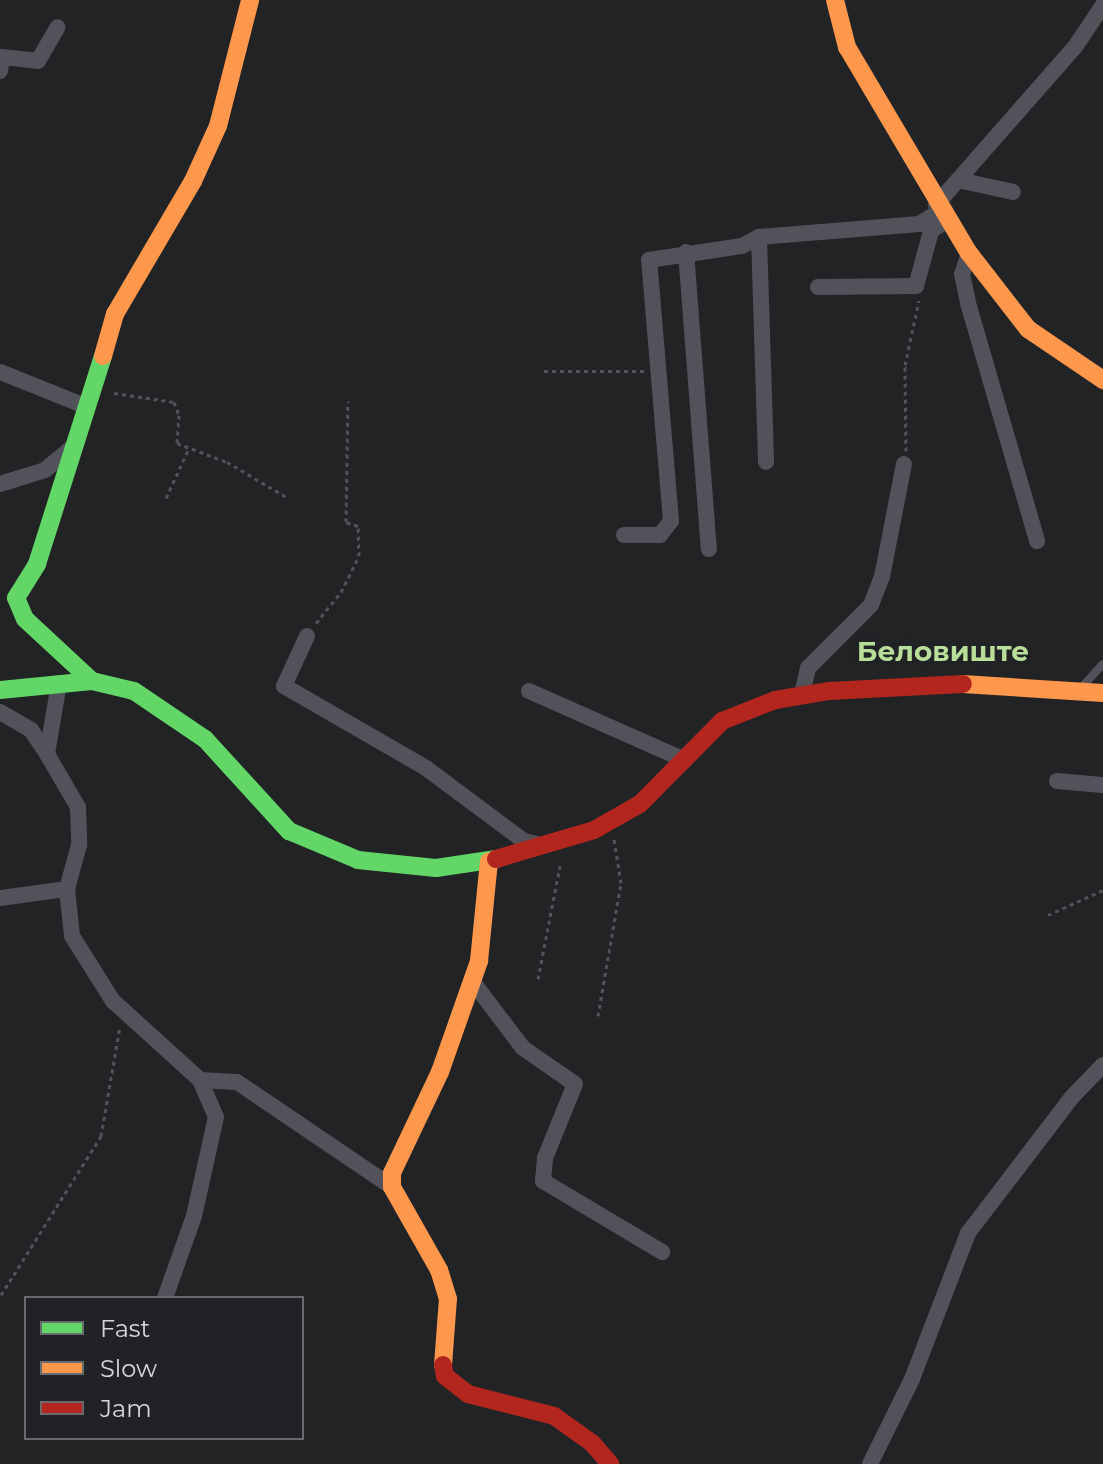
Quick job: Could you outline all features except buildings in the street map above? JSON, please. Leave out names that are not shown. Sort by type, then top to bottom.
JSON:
[{"type":"street","points":[[92,681],[25,619],[16,598],[37,564],[115,314],[193,181],[218,126],[250,0]]},
{"type":"street","points":[[835,0],[847,47],[941,212],[969,253],[1028,329],[1103,380]]},
{"type":"street","points":[[818,287],[916,286],[931,231],[958,180],[1075,47],[1103,5]]},
{"type":"street","points":[[0,71],[2,57],[38,61],[58,27]]},
{"type":"street","points":[[958,180],[1013,192]]},
{"type":"street","points":[[624,535],[660,535],[671,521],[649,260],[686,252],[742,246],[759,237],[919,224],[941,212]]},
{"type":"street","points":[[759,237],[766,462]]},
{"type":"street","points":[[686,252],[709,549]]},
{"type":"street","points":[[969,253],[962,274],[968,303],[1037,541]]},
{"type":"street","points":[[0,372],[88,401]]},
{"type":"street","points":[[0,484],[45,470],[76,444]]},
{"type":"street","points":[[802,694],[808,668],[871,605],[893,532],[904,464]]},
{"type":"street","points":[[0,470],[18,480]]},
{"type":"street","points":[[307,636],[284,686],[426,768],[524,841],[541,845]]},
{"type":"street","points":[[0,690],[92,681],[134,691],[184,721],[232,765],[277,821],[308,841],[358,860],[405,867],[452,868],[563,840],[610,822],[640,804],[731,715],[802,694],[993,682],[1103,693]]},
{"type":"street","points":[[47,754],[59,683]]},
{"type":"street","points":[[529,691],[685,760]]},
{"type":"street","points":[[0,712],[31,730],[78,807],[79,845],[67,889],[72,936],[120,1007],[200,1080],[212,1102],[215,1138],[166,1296]]},
{"type":"street","points":[[1057,781],[1103,785]]},
{"type":"street","points":[[392,1187],[392,1173],[440,1072],[473,982],[489,861]]},
{"type":"street","points":[[0,898],[67,889]]},
{"type":"street","points":[[473,982],[523,1048],[575,1084],[545,1158],[543,1181],[662,1252]]},
{"type":"street","points":[[870,1464],[912,1379],[968,1233],[1072,1097],[1103,1065]]},
{"type":"street","points":[[200,1080],[237,1082],[392,1187],[439,1270],[448,1299],[440,1353],[445,1376],[468,1394],[554,1416],[592,1443],[610,1464]]},
{"type":"lane","points":[[1080,690],[1103,664]]},
{"type":"path","points":[[904,464],[905,365],[922,289]]},
{"type":"path","points":[[544,371],[657,370]]},
{"type":"path","points":[[88,401],[113,393],[174,402],[179,415],[177,443],[227,462],[288,498]]},
{"type":"path","points":[[307,636],[341,592],[359,556],[358,526],[346,522],[348,401]]},
{"type":"path","points":[[166,498],[189,448]]},
{"type":"path","points":[[598,1016],[621,883],[610,822]]},
{"type":"path","points":[[538,979],[563,840]]},
{"type":"path","points":[[1048,915],[1103,890]]},
{"type":"path","points":[[1,1295],[101,1136],[116,1069],[120,1007]]},
{"type":"traffic: fast","points":[[92,681],[25,619],[16,598],[37,564],[103,356]]},
{"type":"traffic: fast","points":[[0,690],[92,681],[134,691],[205,739],[289,831],[358,860],[436,868],[496,859]]},
{"type":"traffic: slow","points":[[103,356],[115,314],[193,181],[218,126],[250,0]]},
{"type":"traffic: slow","points":[[835,0],[847,47],[969,253],[1028,329],[1103,380]]},
{"type":"traffic: slow","points":[[963,684],[1103,693]]},
{"type":"traffic: slow","points":[[443,1365],[448,1299],[439,1270],[392,1187],[392,1173],[440,1072],[479,961],[489,861]]},
{"type":"traffic: jam","points":[[496,859],[594,830],[640,804],[722,721],[775,700],[829,691],[963,684]]},
{"type":"traffic: jam","points":[[443,1365],[445,1376],[468,1394],[554,1416],[592,1443],[610,1464]]},
{"type":"district","name":"Беловиште","points":[[943,651]]}]
